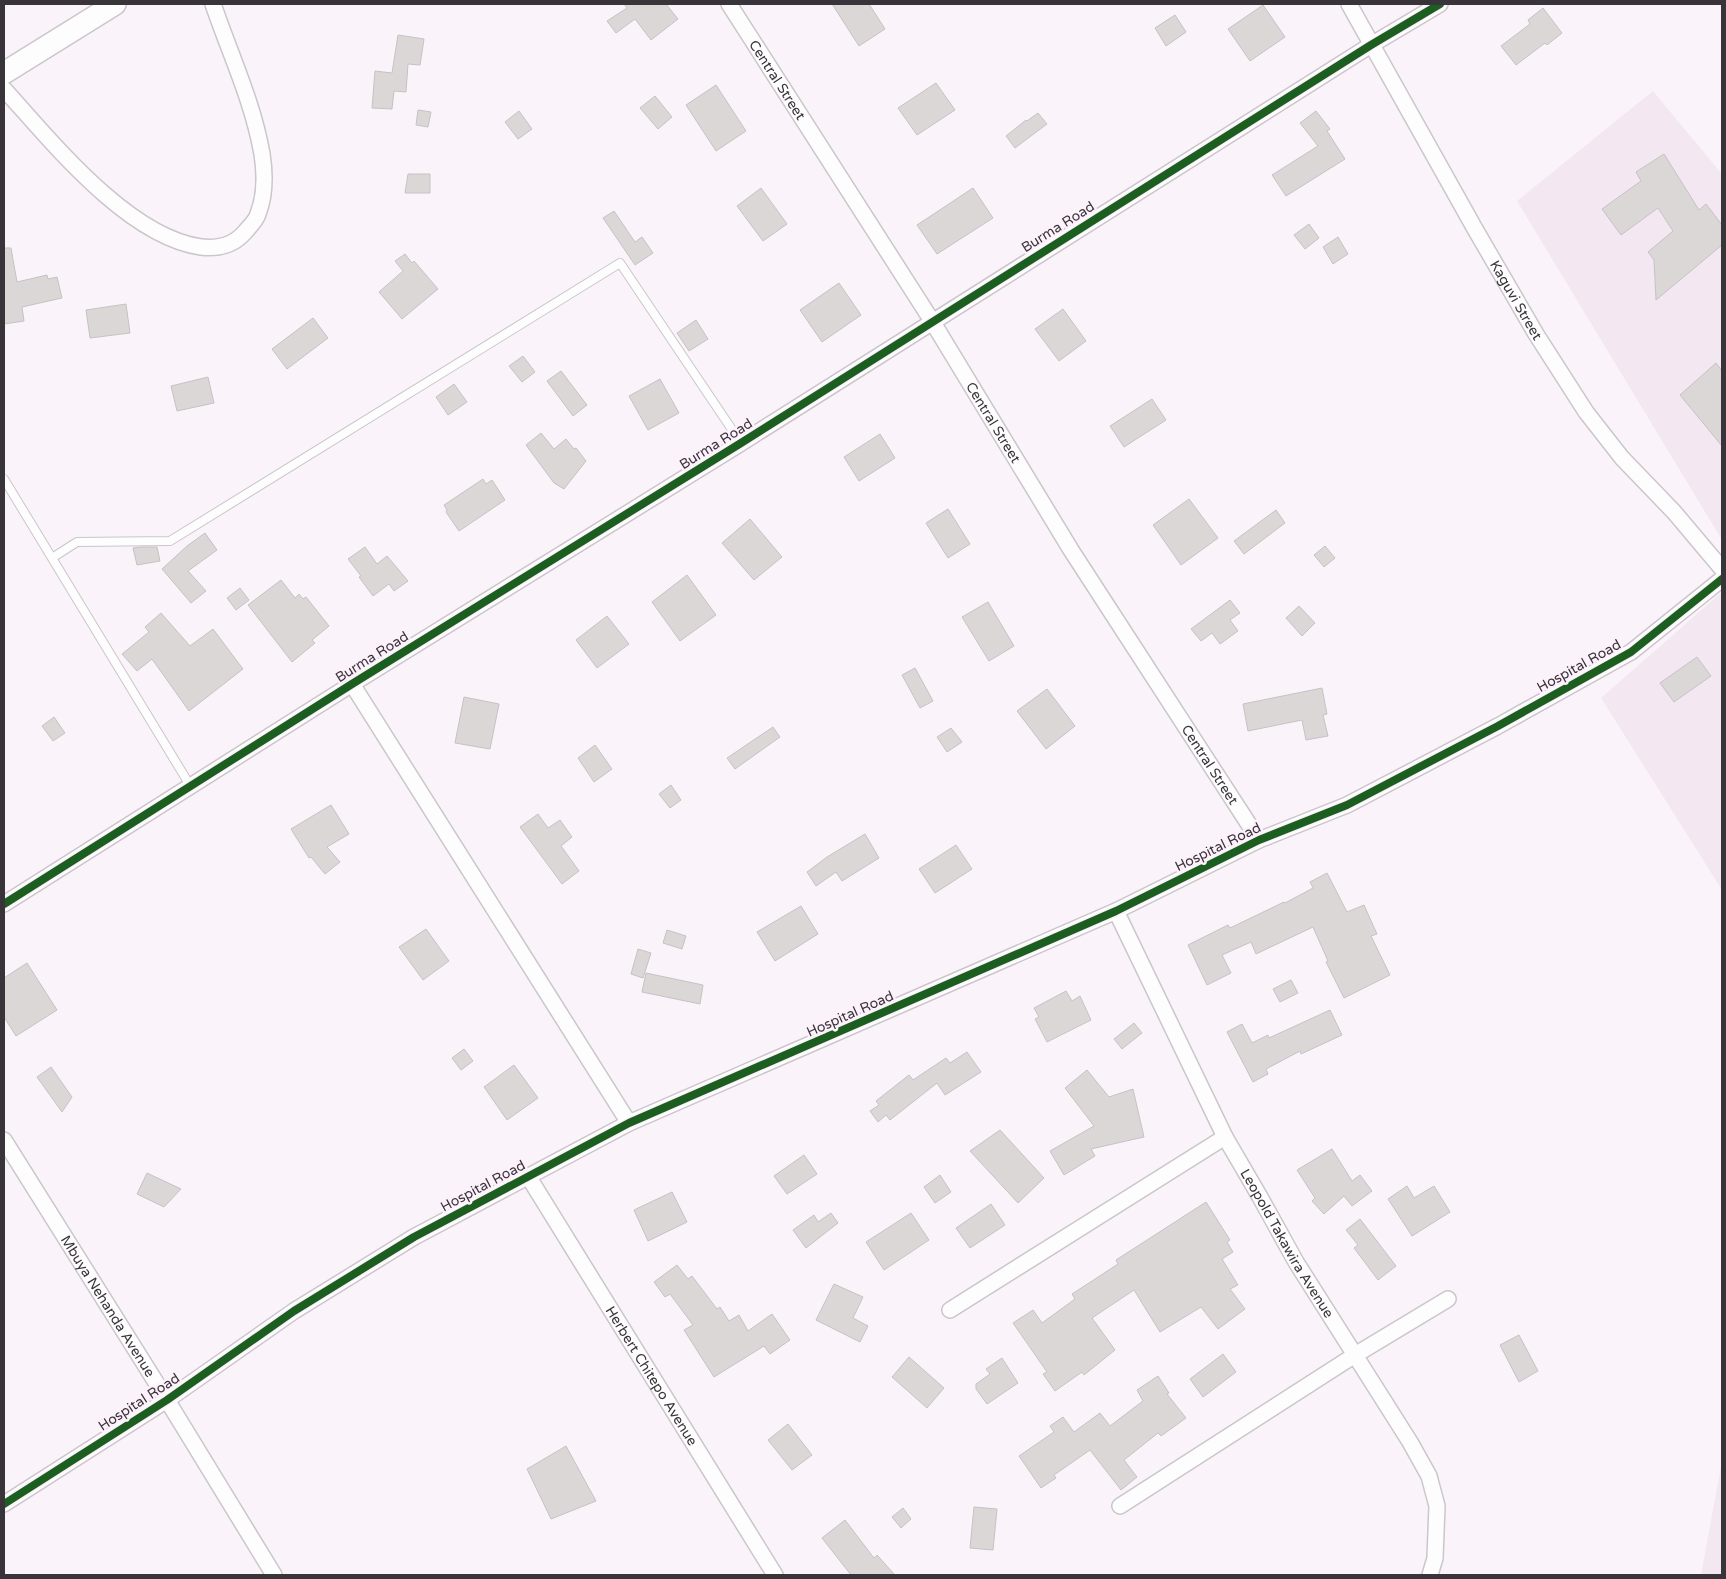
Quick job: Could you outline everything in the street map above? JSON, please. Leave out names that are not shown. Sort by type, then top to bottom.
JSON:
[{"type":"main road","points":[[4,73],[115,4]]},
{"type":"street","points":[[4,89],[50,140],[129,215],[158,233],[187,245],[223,248],[240,238],[258,216],[264,188],[262,156],[252,112],[213,4]]},
{"type":"street","name":"Central Street","points":[[729,4],[932,321],[1071,550],[1259,840]]},
{"type":"street","name":"Kaguvi Street","points":[[1349,4],[1532,326],[1586,412],[1622,458],[1674,512],[1722,569]]},
{"type":"street","name":"Burma Road","points":[[4,904],[352,684],[741,444],[1371,44],[1440,4]]},
{"type":"street","name":"Hospital Road","points":[[4,1504],[167,1400],[302,1306],[414,1237],[630,1123],[1116,911],[1259,840],[1347,805],[1498,726],[1631,652],[1722,579]]},
{"type":"street","points":[[352,684],[630,1123]]},
{"type":"street","name":"Leopold Takawira Avenue","points":[[1116,911],[1224,1137],[1296,1262],[1410,1442],[1429,1476],[1437,1506],[1435,1558],[1430,1575]]},
{"type":"street","points":[[950,1310],[1224,1137]]},
{"type":"street","name":"Mbuya Nehanda Avenue","points":[[4,1140],[274,1575]]},
{"type":"street","name":"Herbert Chitepo Avenue","points":[[528,1176],[775,1575]]},
{"type":"street","points":[[1120,1506],[1355,1354],[1448,1299]]},
{"type":"lane","points":[[52,558],[77,542],[170,541],[620,263],[741,444]]},
{"type":"lane","points":[[4,479],[190,786]]},
{"type":"shaded area","points":[[1653,91],[1722,174],[1722,540],[1517,201]]},
{"type":"shaded area","points":[[1722,592],[1722,890],[1601,698]]},
{"type":"shaded area","points":[[1722,1461],[1722,1575],[1701,1575]]},
{"type":"building","points":[[624,4],[666,4],[678,19],[651,40],[635,19],[616,33],[607,21],[627,8]]},
{"type":"building","points":[[832,4],[869,4],[885,29],[859,46]]},
{"type":"building","points":[[1263,5],[1285,37],[1250,61],[1228,29]]},
{"type":"building","points":[[1543,8],[1562,33],[1516,65],[1501,46],[1530,24],[1528,20]]},
{"type":"building","points":[[1175,15],[1186,32],[1166,46],[1155,28]]},
{"type":"building","points":[[398,35],[424,39],[420,65],[408,64],[406,92],[394,91],[392,109],[372,108],[375,71],[392,73]]},
{"type":"building","points":[[936,83],[955,110],[917,135],[898,108]]},
{"type":"building","points":[[716,85],[746,131],[716,151],[686,105]]},
{"type":"building","points":[[655,96],[672,117],[658,129],[640,108]]},
{"type":"building","points":[[418,110],[431,112],[428,127],[416,125]]},
{"type":"building","points":[[519,111],[532,129],[518,139],[505,122]]},
{"type":"building","points":[[1316,111],[1330,129],[1327,131],[1345,159],[1286,196],[1272,175],[1318,146],[1300,123]]},
{"type":"building","points":[[1038,113],[1047,124],[1015,148],[1006,136]]},
{"type":"building","points":[[1664,154],[1699,210],[1706,204],[1722,225],[1722,245],[1656,300],[1654,260],[1648,252],[1673,231],[1658,208],[1621,235],[1602,209],[1641,181],[1636,172]]},
{"type":"building","points":[[408,174],[430,174],[430,193],[405,193]]},
{"type":"building","points":[[761,188],[787,224],[763,241],[737,206]]},
{"type":"building","points":[[973,188],[993,218],[937,254],[917,225]]},
{"type":"building","points":[[614,211],[635,242],[642,237],[653,253],[635,265],[603,218]]},
{"type":"building","points":[[1309,224],[1319,238],[1305,249],[1294,235]]},
{"type":"building","points":[[1338,237],[1348,254],[1333,264],[1323,247]]},
{"type":"building","points":[[4,248],[11,248],[17,282],[47,275],[48,279],[57,277],[62,298],[22,307],[24,321],[4,324]]},
{"type":"building","points":[[405,254],[412,263],[414,261],[438,289],[402,319],[379,292],[403,271],[395,261]]},
{"type":"building","points":[[839,283],[861,315],[822,342],[800,310]]},
{"type":"building","points":[[126,304],[130,333],[90,338],[86,310]]},
{"type":"building","points":[[1063,309],[1086,341],[1059,361],[1035,329]]},
{"type":"building","points":[[313,318],[328,338],[287,369],[272,349]]},
{"type":"building","points":[[696,320],[708,339],[689,351],[677,333]]},
{"type":"building","points":[[523,356],[535,372],[522,382],[509,366]]},
{"type":"building","points":[[1716,363],[1722,371],[1722,446],[1680,395]]},
{"type":"building","points":[[561,371],[587,405],[573,416],[547,381]]},
{"type":"building","points":[[208,377],[214,403],[177,411],[171,386]]},
{"type":"building","points":[[660,379],[679,413],[648,430],[629,396]]},
{"type":"building","points":[[454,384],[467,402],[448,415],[436,397]]},
{"type":"building","points":[[1152,399],[1166,420],[1124,447],[1110,426]]},
{"type":"building","points":[[541,433],[554,449],[566,439],[586,461],[564,489],[554,483],[526,445]]},
{"type":"building","points":[[880,434],[895,458],[859,481],[844,457]]},
{"type":"building","points":[[483,479],[486,484],[492,480],[505,500],[459,531],[446,512],[447,510],[444,505]]},
{"type":"building","points":[[1189,499],[1218,538],[1181,565],[1153,525]]},
{"type":"building","points":[[948,509],[970,544],[948,558],[926,523]]},
{"type":"building","points":[[1276,510],[1285,523],[1244,554],[1234,541]]},
{"type":"building","points":[[750,519],[782,557],[754,580],[722,543]]},
{"type":"building","points":[[205,533],[217,550],[188,571],[206,591],[191,603],[162,569],[187,546]]},
{"type":"building","points":[[1325,546],[1335,558],[1324,567],[1314,555]]},
{"type":"building","points":[[157,547],[160,561],[137,565],[133,548]]},
{"type":"building","points":[[365,547],[377,564],[387,556],[408,581],[394,591],[389,584],[373,596],[348,559]]},
{"type":"building","points":[[687,575],[716,615],[680,641],[652,602]]},
{"type":"building","points":[[281,580],[295,598],[299,594],[303,599],[306,597],[329,626],[312,640],[315,643],[292,662],[248,605]]},
{"type":"building","points":[[240,588],[249,600],[236,610],[227,598]]},
{"type":"building","points":[[1230,600],[1240,613],[1230,620],[1238,631],[1220,644],[1212,633],[1201,641],[1191,629]]},
{"type":"building","points":[[988,602],[1014,646],[989,661],[962,617]]},
{"type":"building","points":[[1299,606],[1315,623],[1302,636],[1286,618]]},
{"type":"building","points":[[161,613],[190,646],[213,629],[243,669],[189,711],[152,659],[137,671],[122,654],[149,632],[145,627]]},
{"type":"building","points":[[607,616],[629,644],[597,668],[576,640]]},
{"type":"building","points":[[1697,657],[1711,676],[1674,702],[1660,683]]},
{"type":"building","points":[[915,668],[933,701],[920,708],[902,675]]},
{"type":"building","points":[[1322,688],[1327,714],[1323,715],[1328,736],[1306,740],[1302,720],[1248,731],[1243,704]]},
{"type":"building","points":[[1047,689],[1075,726],[1046,749],[1017,711]]},
{"type":"building","points":[[464,697],[499,704],[490,749],[455,743]]},
{"type":"building","points":[[54,717],[65,733],[53,741],[42,726]]},
{"type":"building","points":[[773,727],[780,737],[735,769],[727,758]]},
{"type":"building","points":[[951,728],[962,742],[947,752],[937,737]]},
{"type":"building","points":[[595,745],[612,769],[594,782],[578,758]]},
{"type":"building","points":[[671,785],[681,800],[670,808],[659,794]]},
{"type":"building","points":[[331,805],[349,834],[327,847],[340,862],[325,874],[311,857],[309,858],[291,829]]},
{"type":"building","points":[[538,814],[548,828],[560,820],[572,837],[561,846],[579,871],[562,884],[520,827]]},
{"type":"building","points":[[865,834],[879,858],[842,881],[836,872],[816,886],[807,872],[827,857]]},
{"type":"building","points":[[956,845],[972,869],[935,893],[919,869]]},
{"type":"building","points":[[1327,873],[1347,912],[1364,905],[1377,934],[1371,936],[1390,975],[1344,998],[1326,962],[1328,961],[1313,927],[1256,954],[1251,942],[1222,955],[1231,973],[1207,985],[1188,945],[1228,925],[1230,928],[1285,903],[1313,888],[1310,882]]},
{"type":"building","points":[[801,906],[818,934],[775,961],[757,932]]},
{"type":"building","points":[[426,929],[449,961],[423,980],[399,947]]},
{"type":"building","points":[[667,930],[686,936],[682,949],[663,943]]},
{"type":"building","points":[[638,949],[651,953],[643,978],[631,974]]},
{"type":"building","points":[[27,963],[57,1010],[16,1036],[4,1017],[4,978]]},
{"type":"building","points":[[646,973],[703,985],[700,1004],[642,992]]},
{"type":"building","points":[[1291,980],[1298,993],[1280,1002],[1273,989]]},
{"type":"building","points":[[1066,991],[1072,1001],[1080,996],[1091,1020],[1047,1042],[1035,1019],[1039,1017],[1034,1008]]},
{"type":"building","points":[[1330,1010],[1342,1035],[1301,1054],[1300,1051],[1266,1069],[1268,1074],[1253,1082],[1227,1032],[1242,1024],[1252,1043],[1268,1035],[1269,1038]]},
{"type":"building","points":[[1134,1023],[1142,1033],[1122,1049],[1114,1039]]},
{"type":"building","points":[[464,1049],[473,1061],[461,1070],[452,1058]]},
{"type":"building","points":[[967,1052],[981,1072],[945,1095],[937,1083],[890,1120],[886,1115],[878,1122],[870,1111],[879,1105],[876,1101],[909,1075],[913,1080],[946,1058],[950,1063]]},
{"type":"building","points":[[514,1065],[538,1098],[507,1120],[484,1087]]},
{"type":"building","points":[[51,1067],[72,1097],[62,1112],[37,1077]]},
{"type":"building","points":[[1087,1070],[1109,1097],[1133,1089],[1144,1137],[1091,1149],[1095,1156],[1064,1175],[1050,1151],[1094,1126],[1065,1088]]},
{"type":"building","points":[[1000,1130],[1044,1178],[1018,1203],[970,1151]]},
{"type":"building","points":[[1332,1149],[1352,1181],[1360,1175],[1372,1191],[1352,1206],[1344,1196],[1324,1214],[1312,1201],[1315,1198],[1297,1170]]},
{"type":"building","points":[[804,1155],[817,1174],[787,1194],[774,1176]]},
{"type":"building","points":[[147,1173],[181,1189],[164,1207],[137,1194]]},
{"type":"building","points":[[940,1175],[951,1192],[935,1203],[924,1187]]},
{"type":"building","points":[[1407,1186],[1414,1198],[1434,1186],[1450,1212],[1412,1236],[1388,1199]]},
{"type":"building","points":[[672,1192],[687,1222],[648,1241],[634,1210]]},
{"type":"building","points":[[1206,1202],[1230,1240],[1227,1242],[1233,1252],[1222,1259],[1238,1285],[1230,1289],[1245,1309],[1218,1329],[1201,1307],[1160,1332],[1134,1290],[1092,1318],[1115,1350],[1084,1375],[1082,1372],[1055,1391],[1043,1374],[1047,1372],[1013,1323],[1033,1310],[1042,1323],[1075,1299],[1072,1294],[1118,1264],[1116,1260]]},
{"type":"building","points":[[991,1204],[1005,1225],[970,1248],[956,1228]]},
{"type":"building","points":[[831,1213],[838,1223],[806,1248],[793,1230],[814,1215],[818,1222]]},
{"type":"building","points":[[911,1213],[929,1240],[884,1270],[866,1242]]},
{"type":"building","points":[[1360,1219],[1396,1266],[1378,1280],[1354,1248],[1358,1245],[1346,1230]]},
{"type":"building","points":[[677,1265],[688,1279],[692,1276],[717,1309],[720,1307],[729,1321],[739,1315],[748,1331],[772,1314],[790,1340],[770,1354],[764,1346],[714,1377],[684,1330],[693,1325],[670,1294],[665,1297],[654,1282]]},
{"type":"building","points":[[834,1284],[863,1297],[853,1318],[868,1326],[860,1342],[816,1320]]},
{"type":"building","points":[[1519,1335],[1538,1371],[1519,1382],[1500,1345]]},
{"type":"building","points":[[1223,1354],[1236,1372],[1203,1397],[1190,1379]]},
{"type":"building","points":[[909,1357],[944,1388],[927,1408],[892,1377]]},
{"type":"building","points":[[1002,1358],[1018,1383],[987,1404],[976,1389],[976,1384],[990,1374],[986,1369]]},
{"type":"building","points":[[1158,1376],[1169,1393],[1167,1394],[1186,1418],[1161,1436],[1158,1433],[1124,1460],[1137,1477],[1121,1490],[1090,1450],[1054,1475],[1056,1478],[1041,1488],[1019,1456],[1054,1432],[1050,1426],[1063,1417],[1074,1432],[1100,1413],[1110,1426],[1143,1401],[1137,1390]]},
{"type":"building","points":[[788,1424],[812,1455],[792,1470],[768,1440]]},
{"type":"building","points":[[566,1446],[596,1501],[551,1519],[527,1469]]},
{"type":"building","points":[[974,1507],[997,1509],[993,1550],[970,1548]]},
{"type":"building","points":[[903,1508],[911,1519],[901,1528],[892,1517]]},
{"type":"building","points":[[845,1520],[874,1558],[877,1555],[895,1575],[851,1575],[822,1538]]},
{"type":"cycle path","points":[[4,904],[352,684],[741,443],[1371,45],[1440,4]]},
{"type":"cycle path","points":[[4,1504],[167,1400],[294,1311],[414,1237],[629,1123],[1116,911],[1259,840],[1347,805],[1498,726],[1631,652],[1722,579]]}]
